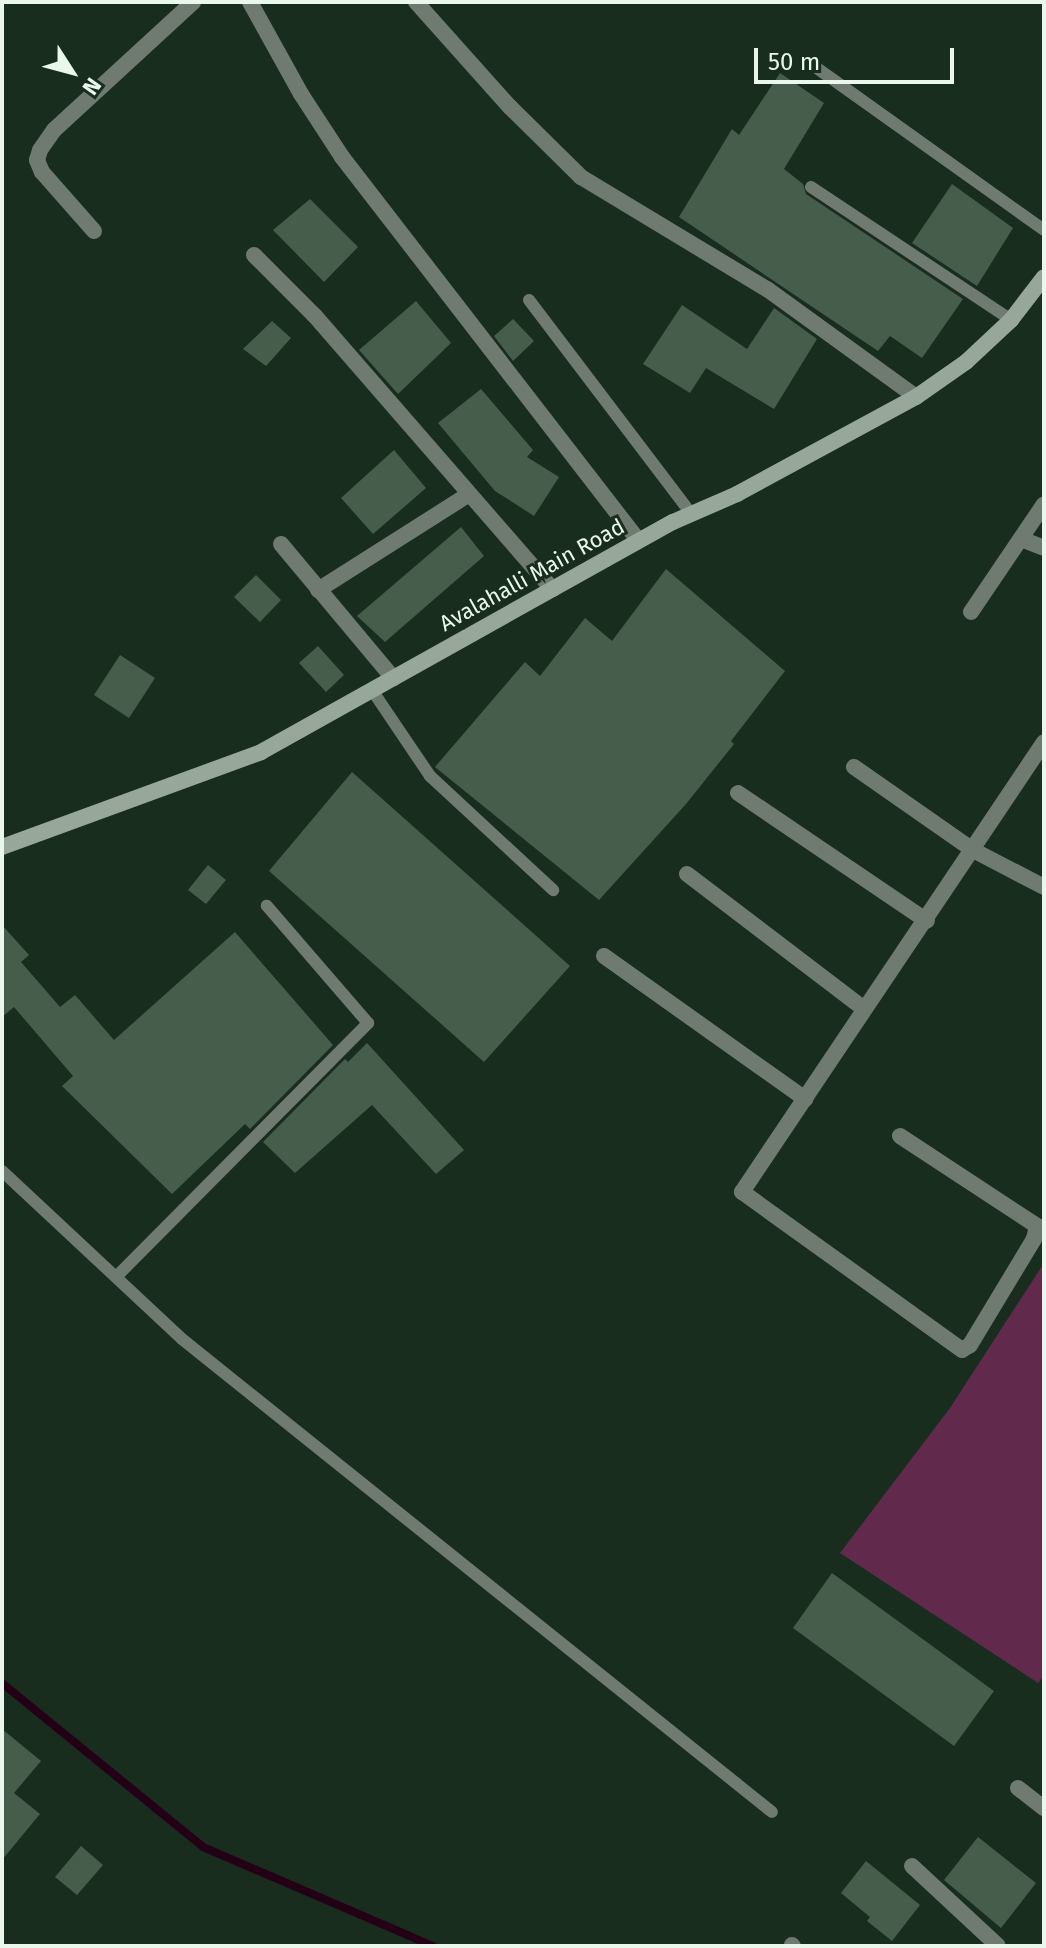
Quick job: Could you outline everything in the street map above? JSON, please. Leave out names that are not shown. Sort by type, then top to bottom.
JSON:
[{"type":"main road","name":"Avalahalli Main Road","points":[[2,847],[261,752],[690,512],[737,494],[916,397],[966,362],[1011,320],[1044,277]]},
{"type":"street","points":[[94,231],[42,172],[37,160],[40,150],[54,130],[193,2]]},
{"type":"street","points":[[250,2],[301,94],[342,157],[639,541]]},
{"type":"street","points":[[416,2],[510,107],[581,177],[767,289],[916,397]]},
{"type":"street","points":[[254,255],[315,316],[552,589]]},
{"type":"street","points":[[318,590],[469,494]]},
{"type":"street","points":[[971,612],[1044,504]]},
{"type":"street","points":[[1021,539],[1044,548]]},
{"type":"street","points":[[281,544],[393,678]]},
{"type":"street","points":[[900,1136],[1037,1226],[1026,1252],[970,1345],[962,1350],[742,1192],[864,1009],[927,921],[1044,742]]},
{"type":"street","points":[[854,767],[973,850],[1044,887]]},
{"type":"street","points":[[738,793],[927,921]]},
{"type":"street","points":[[687,874],[864,1009]]},
{"type":"street","points":[[604,956],[805,1099]]},
{"type":"street","points":[[1018,1788],[1044,1808]]},
{"type":"street","points":[[912,1866],[998,1946]]},
{"type":"lane","points":[[807,61],[1044,230]]},
{"type":"lane","points":[[811,187],[1011,320]]},
{"type":"lane","points":[[529,300],[690,512]]},
{"type":"lane","points":[[372,690],[430,776],[553,890]]},
{"type":"lane","points":[[116,1277],[368,1023],[267,906]]},
{"type":"lane","points":[[2,1171],[182,1339],[772,1812]]},
{"type":"shaded area","points":[[1044,1263],[1044,1675],[1038,1683],[840,1553],[950,1408]]},
{"type":"building","points":[[780,73],[824,103],[784,169],[803,184],[806,194],[963,299],[922,358],[890,336],[878,351],[679,217],[732,129],[739,135]]},
{"type":"building","points":[[952,184],[1013,228],[977,286],[912,243]]},
{"type":"building","points":[[310,199],[358,247],[324,282],[273,230]]},
{"type":"building","points":[[416,301],[451,343],[398,394],[359,350]]},
{"type":"building","points":[[682,305],[747,349],[774,308],[817,339],[774,409],[706,368],[690,393],[643,364]]},
{"type":"building","points":[[513,319],[534,341],[513,361],[494,336]]},
{"type":"building","points":[[272,321],[291,338],[266,366],[243,349]]},
{"type":"building","points":[[481,389],[533,450],[527,457],[559,477],[534,516],[495,491],[438,423]]},
{"type":"building","points":[[394,450],[426,488],[373,534],[341,498]]},
{"type":"building","points":[[461,527],[484,556],[385,642],[357,616]]},
{"type":"building","points":[[666,569],[785,671],[731,741],[734,744],[686,804],[599,900],[435,767],[525,662],[540,676],[585,618],[612,641]]},
{"type":"building","points":[[256,575],[281,600],[260,622],[234,597]]},
{"type":"building","points":[[318,646],[344,675],[326,692],[299,663]]},
{"type":"building","points":[[120,655],[155,678],[129,718],[94,695]]},
{"type":"building","points":[[352,772],[570,966],[484,1062],[269,871]]},
{"type":"building","points":[[208,865],[226,880],[206,904],[188,890]]},
{"type":"building","points":[[2,925],[29,955],[21,962],[60,1007],[75,995],[114,1040],[235,932],[333,1045],[250,1129],[245,1124],[172,1194],[62,1086],[73,1076],[14,1007],[2,1017]]},
{"type":"building","points":[[367,1043],[464,1150],[436,1174],[372,1105],[295,1173],[263,1142],[345,1059],[348,1062]]},
{"type":"building","points":[[832,1573],[994,1691],[954,1746],[793,1628]]},
{"type":"building","points":[[2,1729],[41,1761],[14,1793],[40,1814],[2,1860]]},
{"type":"building","points":[[978,1837],[1036,1883],[1001,1928],[944,1880]]},
{"type":"building","points":[[81,1846],[103,1865],[77,1895],[55,1877]]},
{"type":"building","points":[[866,1861],[920,1905],[892,1941],[867,1921],[870,1917],[841,1893]]},
{"type":"waterway","points":[[2,1683],[203,1847],[433,1946]]}]
